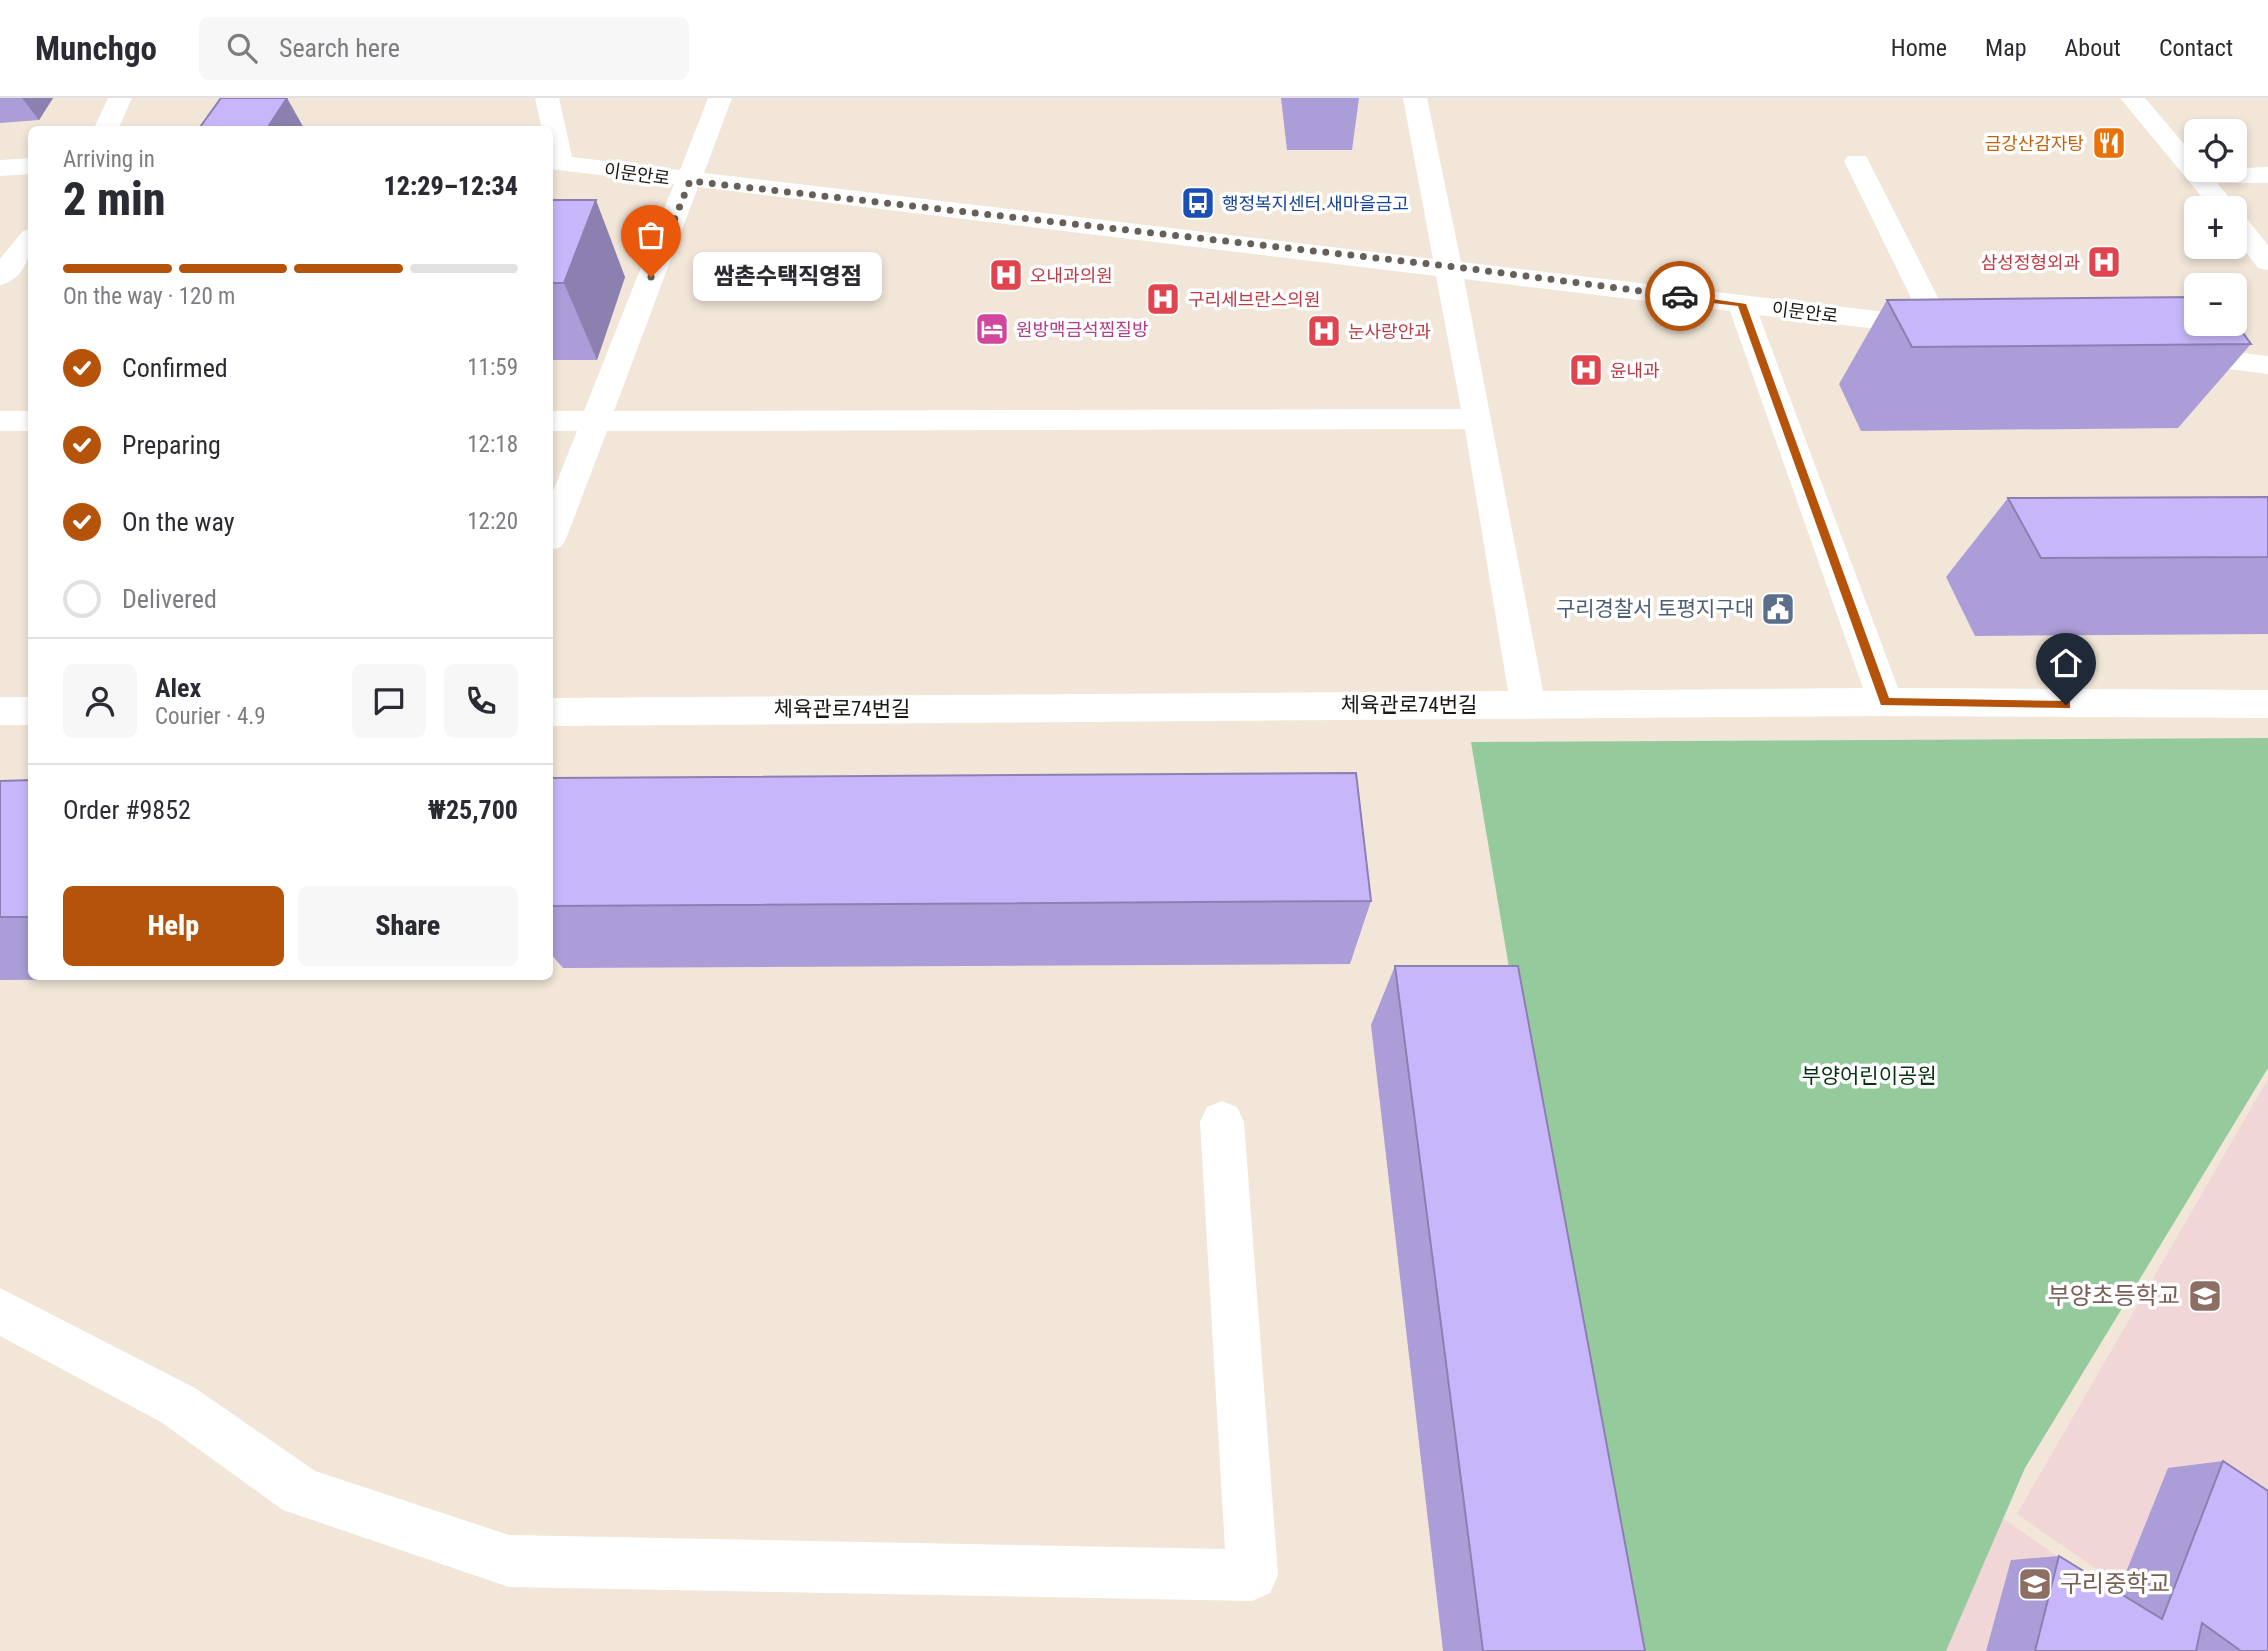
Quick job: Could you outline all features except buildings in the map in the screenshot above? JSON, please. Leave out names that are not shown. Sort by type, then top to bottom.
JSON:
[{"type":"street","points":[[107,126],[120,98]]},
{"type":"street","points":[[547,98],[550,126]]},
{"type":"street","points":[[553,531],[720,98]]},
{"type":"street","points":[[1415,98],[1478,419],[1528,704]]},
{"type":"street","points":[[2132,98],[2184,159]]},
{"type":"street","points":[[1857,161],[1939,327]]},
{"type":"street","name":"이문안로","points":[[555,163],[690,181],[1448,266],[1967,330]]},
{"type":"street","points":[[0,168],[28,166]]},
{"type":"street","points":[[2247,175],[2268,175]]},
{"type":"street","points":[[2204,182],[2215,196]]},
{"type":"street","points":[[2247,236],[2268,262]]},
{"type":"street","points":[[0,277],[28,242]]},
{"type":"street","points":[[1741,304],[1885,702]]},
{"type":"street","points":[[2158,352],[2268,365]]},
{"type":"street","points":[[553,421],[1478,419]]},
{"type":"street","points":[[0,421],[28,421]]},
{"type":"street","name":"체육관로74번길","points":[[553,712],[1885,702],[2268,704]]},
{"type":"street","points":[[0,711],[28,711]]},
{"type":"street","points":[[0,1311],[178,1405],[301,1492],[509,1561],[1252,1575],[1222,1122]]},
{"type":"shaded area","name":"부양초등학교","points":[[2268,1079],[2268,1651],[2214,1651],[2017,1514]]},
{"type":"shaded area","name":"구리중학교","points":[[2001,1517],[2193,1651],[1946,1651]]},
{"type":"green space","name":"부양어린이공원","points":[[2268,738],[2268,1068],[2025,1468],[1946,1651],[1624,1651],[1471,742]]},
{"type":"way so far","points":[[651,277],[690,181],[1448,266],[1680,296]]},
{"type":"place","name":"금강산감자탕","points":[[2109,143]]},
{"type":"place","name":"행정복지센터.새마을금고","points":[[1198,203]]},
{"type":"place","name":"삼성정형외과","points":[[2104,262]]},
{"type":"place","name":"오내과의원","points":[[1006,275]]},
{"type":"place","name":"쌈촌수택직영점","points":[[651,277]]},
{"type":"place","name":"구리세브란스의원","points":[[1163,299]]},
{"type":"place","name":"원방맥금석찜질방","points":[[992,329]]},
{"type":"place","name":"눈사랑안과","points":[[1324,331]]},
{"type":"place","name":"윤내과","points":[[1586,370]]},
{"type":"place","name":"구리경찰서 토평지구대","points":[[1778,609]]},
{"type":"place","name":"부양초등학교","points":[[2205,1296]]},
{"type":"place","name":"구리중학교","points":[[2035,1584]]},
{"type":"route","points":[[1680,296],[1741,304],[1885,702],[2066,705]]}]
